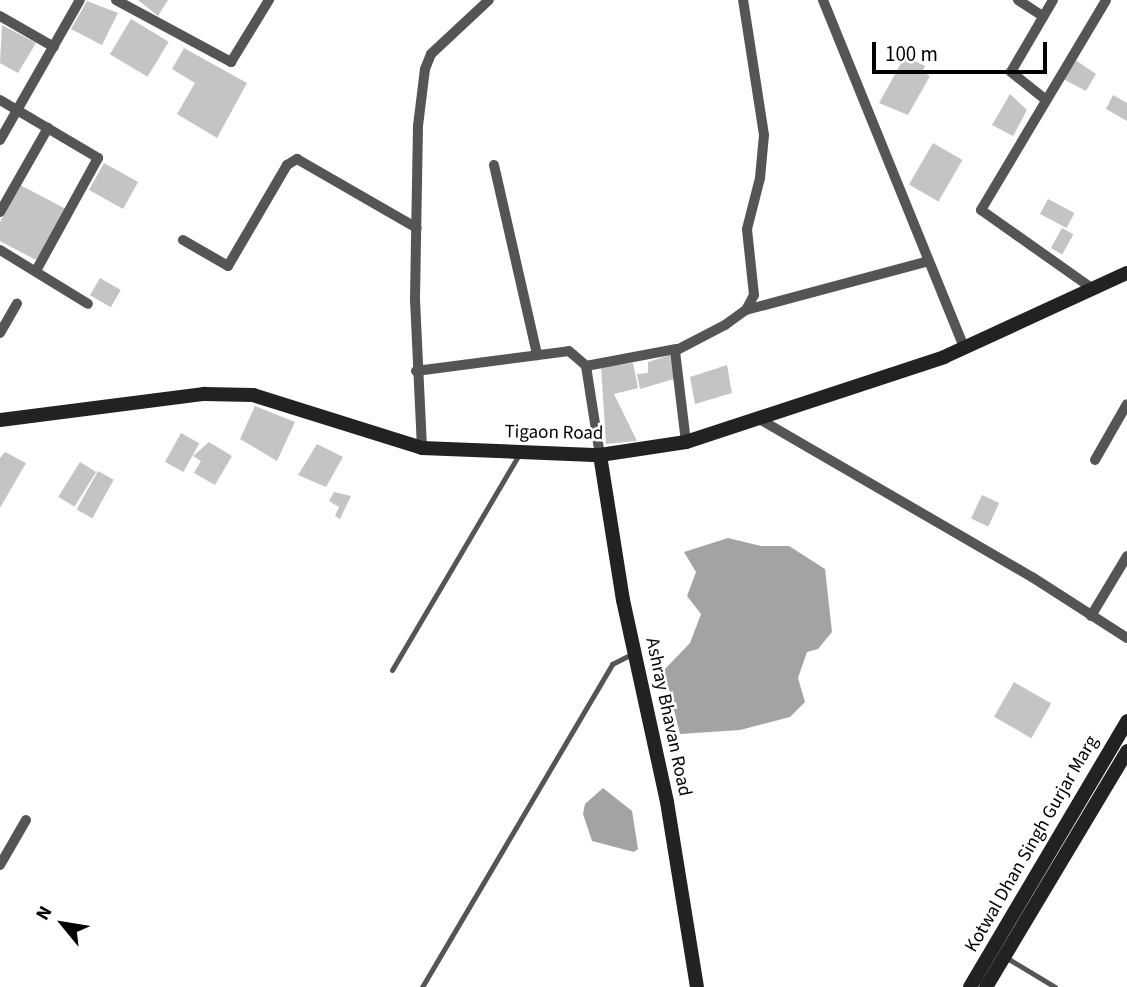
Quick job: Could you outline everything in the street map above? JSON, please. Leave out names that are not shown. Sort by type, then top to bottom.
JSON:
[{"type":"street","points":[[0,140],[80,0]]},
{"type":"street","points":[[116,0],[230,62],[264,2]]},
{"type":"street","points":[[422,448],[416,371],[418,127],[426,64],[489,0]]},
{"type":"street","points":[[743,0],[764,135],[760,178],[747,229],[754,295],[746,310]]},
{"type":"street","points":[[823,0],[964,347]]},
{"type":"street","points":[[1018,0],[1043,16]]},
{"type":"street","points":[[1046,100],[1011,72],[1053,0]]},
{"type":"street","points":[[1093,289],[981,213],[982,205],[1106,0]]},
{"type":"street","points":[[0,16],[54,47]]},
{"type":"street","points":[[0,100],[95,154],[98,162],[36,271]]},
{"type":"street","points":[[0,212],[48,128]]},
{"type":"street","points":[[183,240],[228,266],[287,165],[297,159],[417,228]]},
{"type":"street","points":[[494,165],[537,355]]},
{"type":"street","points":[[0,250],[88,304]]},
{"type":"street","points":[[586,366],[676,349],[746,310],[929,261]]},
{"type":"street","name":"Tigaon Road","points":[[0,420],[204,394],[253,395],[363,433],[422,448],[600,455],[686,442],[761,420],[964,347],[1127,273]]},
{"type":"street","points":[[0,333],[17,304]]},
{"type":"street","points":[[676,349],[686,442]]},
{"type":"street","points":[[416,371],[566,350],[586,366],[600,455]]},
{"type":"street","points":[[1095,460],[1127,404]]},
{"type":"street","points":[[761,420],[1091,615],[1127,639]]},
{"type":"street","name":"Ashray Bhavan Road","points":[[600,455],[634,653],[667,802],[697,987]]},
{"type":"street","points":[[1091,615],[1127,556]]},
{"type":"street","name":"Kotwal Dhan Singh Gurjar Marg","points":[[970,987],[1127,720]]},
{"type":"street","name":"Kotwal Dhan Singh Gurjar Marg","points":[[986,987],[1127,751]]},
{"type":"street","points":[[0,865],[26,820]]},
{"type":"lane","points":[[392,670],[520,452]]},
{"type":"lane","points":[[422,987],[612,664],[634,653]]},
{"type":"lane","points":[[1004,956],[1055,987]]},
{"type":"shaded area","points":[[728,538],[761,546],[789,546],[825,569],[832,632],[818,649],[807,652],[798,678],[805,702],[790,717],[740,730],[680,734],[664,670],[690,643],[701,614],[687,596],[696,572],[684,552]]},
{"type":"shaded area","points":[[603,788],[632,811],[638,849],[634,852],[592,841],[583,814],[585,804]]},
{"type":"building","points":[[138,0],[168,0],[158,16]]},
{"type":"building","points":[[87,1],[118,13],[102,45],[71,29]]},
{"type":"building","points":[[131,19],[169,42],[148,77],[110,54]]},
{"type":"building","points":[[2,25],[36,43],[18,73],[0,63]]},
{"type":"building","points":[[184,48],[247,83],[217,138],[177,114],[195,83],[172,69]]},
{"type":"building","points":[[905,56],[925,66],[922,72],[930,76],[908,115],[879,103]]},
{"type":"building","points":[[1074,59],[1096,74],[1086,91],[1063,79]]},
{"type":"building","points":[[1010,94],[1027,110],[1013,136],[992,125]]},
{"type":"building","points":[[1113,95],[1127,103],[1127,121],[1106,109]]},
{"type":"building","points":[[933,143],[962,160],[938,202],[909,185]]},
{"type":"building","points":[[104,163],[138,182],[123,209],[89,190]]},
{"type":"building","points":[[20,185],[66,209],[36,260],[0,241],[0,222]]},
{"type":"building","points":[[1048,199],[1074,213],[1067,228],[1040,214]]},
{"type":"building","points":[[1062,228],[1073,234],[1062,254],[1051,248]]},
{"type":"building","points":[[100,278],[121,290],[111,307],[90,295]]},
{"type":"building","points":[[670,355],[674,379],[640,389],[637,374],[648,373],[648,362]]},
{"type":"building","points":[[633,363],[638,388],[614,394],[637,441],[606,444],[601,367]]},
{"type":"building","points":[[727,365],[732,393],[695,404],[690,377]]},
{"type":"building","points":[[255,406],[295,422],[277,461],[240,439]]},
{"type":"building","points":[[181,433],[199,443],[183,472],[165,462]]},
{"type":"building","points":[[209,442],[232,456],[215,485],[194,473],[201,461],[193,456]]},
{"type":"building","points":[[317,444],[343,457],[326,487],[298,475]]},
{"type":"building","points":[[5,452],[26,463],[0,508],[0,458]]},
{"type":"building","points":[[80,462],[96,472],[74,507],[58,497]]},
{"type":"building","points":[[98,471],[114,480],[92,518],[77,509]]},
{"type":"building","points":[[334,492],[351,496],[340,519],[335,516],[339,507],[329,501]]},
{"type":"building","points":[[982,495],[999,503],[988,527],[971,519]]},
{"type":"building","points":[[1014,682],[1051,704],[1031,738],[994,717]]}]
